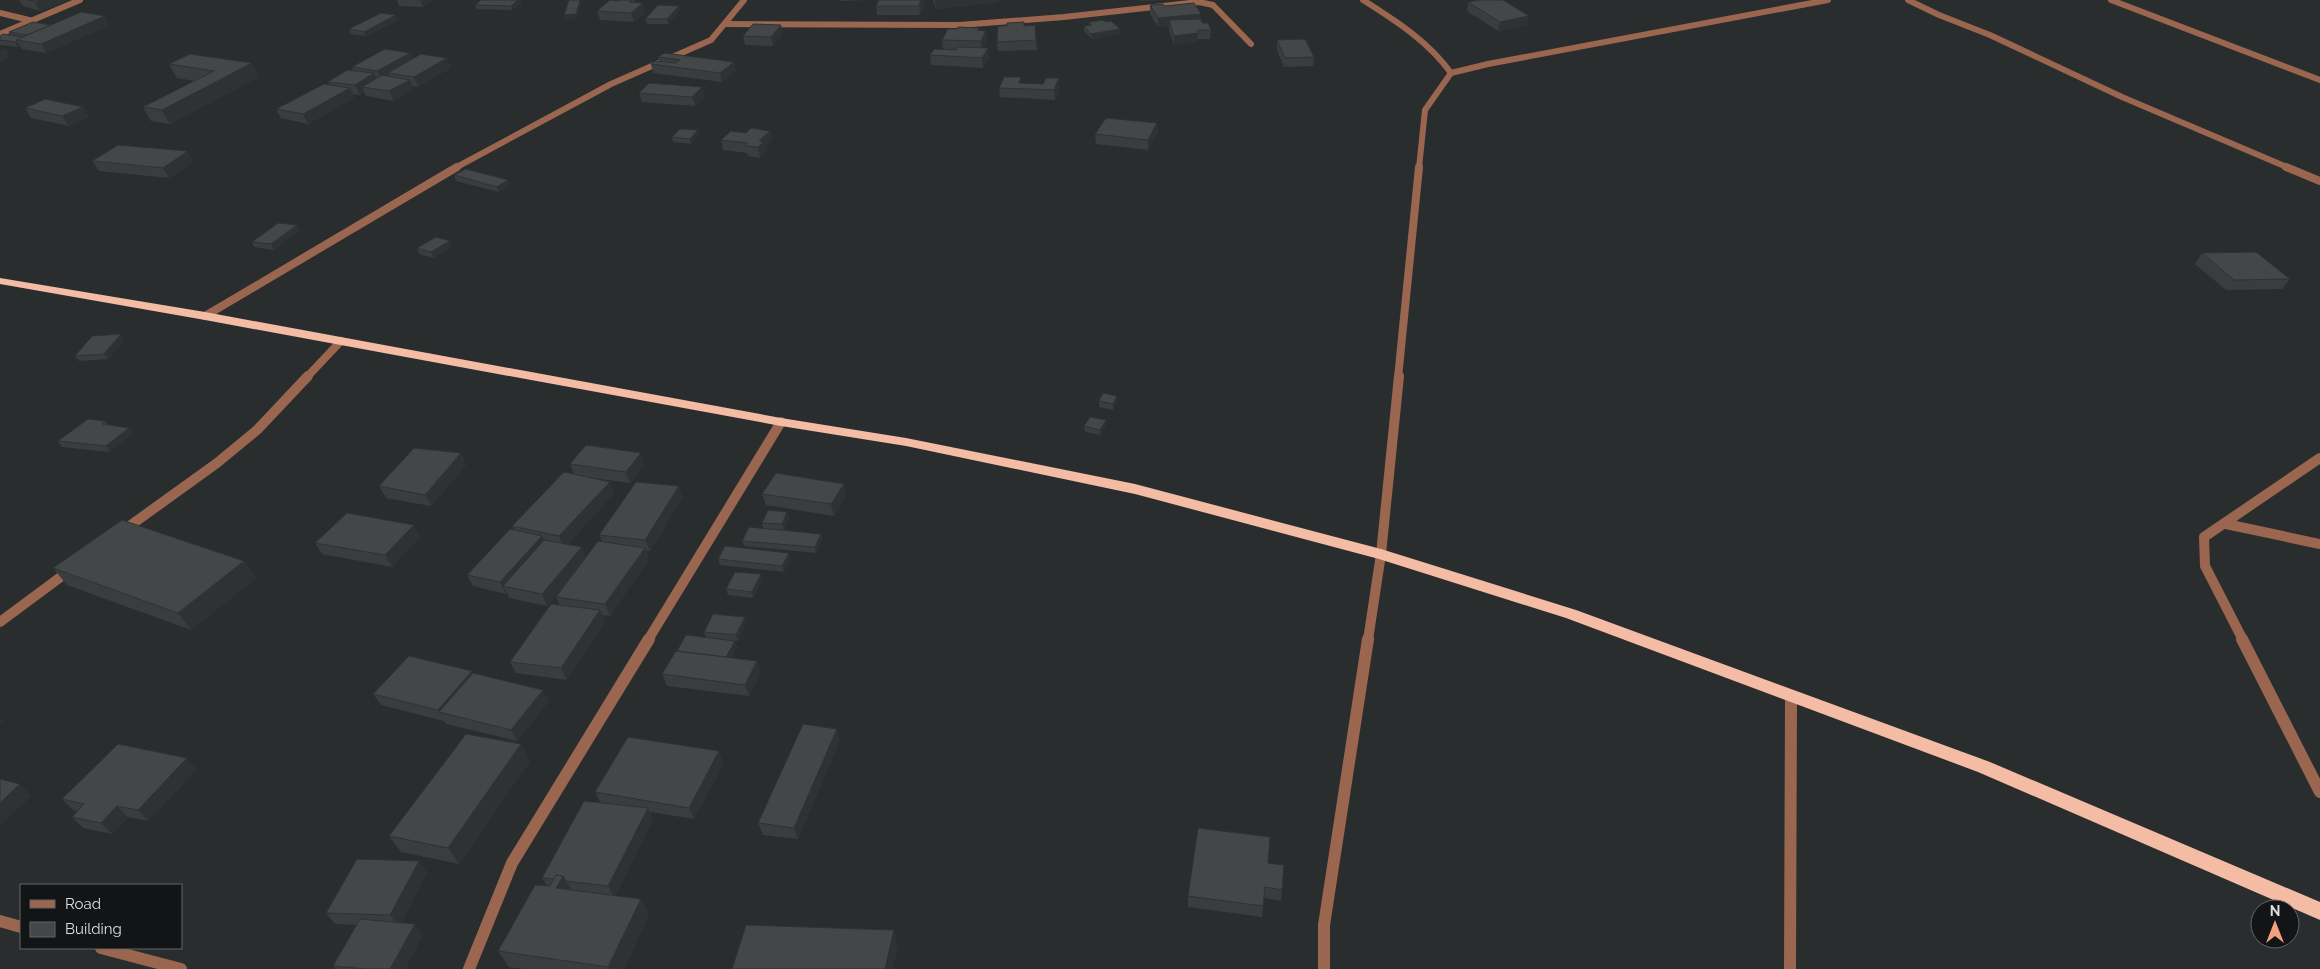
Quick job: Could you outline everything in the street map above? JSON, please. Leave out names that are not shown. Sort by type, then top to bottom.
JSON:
[{"type":"highway","points":[[0,281],[205,316],[781,422],[906,442],[1135,489],[1381,554],[1571,614],[1984,767],[2320,911]]},
{"type":"street","points":[[0,34],[80,0]]},
{"type":"street","points":[[205,316],[427,183],[611,84],[701,46],[711,40],[726,24],[744,0]]},
{"type":"street","points":[[1363,0],[1426,44],[1441,57],[1451,73]]},
{"type":"street","points":[[1324,969],[1324,925],[1381,554],[1424,110],[1451,73],[1488,64],[1828,0]]},
{"type":"street","points":[[1908,0],[1939,15],[1990,34],[2122,97],[2320,181]]},
{"type":"street","points":[[2111,0],[2320,80]]},
{"type":"street","points":[[726,24],[959,24],[1064,17],[1199,2],[1213,5],[1251,44]]},
{"type":"street","points":[[0,12],[33,21]]},
{"type":"street","points":[[117,535],[217,463],[257,430],[341,341]]},
{"type":"street","points":[[469,969],[512,863],[781,422]]},
{"type":"street","points":[[2320,458],[2226,524],[2204,537],[2205,566],[2320,792]]},
{"type":"street","points":[[2226,524],[2320,544]]},
{"type":"street","points":[[0,622],[78,564]]},
{"type":"street","points":[[1790,969],[1791,696]]},
{"type":"street","points":[[0,921],[20,927]]},
{"type":"street","points":[[105,949],[181,969]]},
{"type":"building","points":[[481,0],[518,0],[511,6],[475,5]]},
{"type":"building","points":[[569,0],[580,0],[576,14],[564,15]]},
{"type":"building","points":[[610,0],[632,0],[629,2],[643,3],[631,13],[597,11]]},
{"type":"building","points":[[879,0],[921,0],[919,6],[876,6]]},
{"type":"building","points":[[1503,0],[1529,16],[1500,22],[1468,2]]},
{"type":"building","points":[[1194,3],[1201,14],[1158,18],[1150,5],[1163,4],[1164,6]]},
{"type":"building","points":[[658,5],[679,6],[667,19],[645,19]]},
{"type":"building","points":[[81,12],[105,16],[41,44],[16,40]]},
{"type":"building","points":[[381,13],[396,15],[364,32],[349,29]]},
{"type":"building","points":[[1201,19],[1202,23],[1208,23],[1211,30],[1197,30],[1198,33],[1174,36],[1169,20]]},
{"type":"building","points":[[1103,20],[1106,22],[1111,21],[1120,29],[1091,34],[1084,26],[1092,25],[1089,22]]},
{"type":"building","points":[[33,22],[51,25],[27,35],[9,32]]},
{"type":"building","points":[[1024,22],[1024,26],[1035,25],[1036,40],[997,42],[998,26],[1007,26],[1007,23]]},
{"type":"building","points":[[753,24],[781,25],[771,37],[743,36]]},
{"type":"building","points":[[958,27],[979,28],[977,30],[986,31],[981,41],[942,40],[948,29],[957,29]]},
{"type":"building","points":[[3,34],[23,37],[15,42],[0,40],[0,36]]},
{"type":"building","points":[[1305,39],[1314,57],[1285,58],[1277,40]]},
{"type":"building","points":[[958,47],[988,48],[982,58],[930,55],[934,49],[956,50]]},
{"type":"building","points":[[385,49],[410,53],[377,71],[352,67]]},
{"type":"building","points":[[664,53],[734,62],[720,73],[651,64],[655,61],[675,63],[680,60],[658,57]]},
{"type":"building","points":[[190,54],[252,63],[162,110],[143,107],[214,71],[169,64]]},
{"type":"building","points":[[421,54],[447,58],[414,77],[388,73]]},
{"type":"building","points":[[347,70],[374,73],[355,85],[328,82]]},
{"type":"building","points":[[382,75],[410,80],[389,91],[362,87]]},
{"type":"building","points":[[1004,77],[1021,77],[1019,83],[1043,84],[1046,78],[1059,78],[1054,90],[999,88]]},
{"type":"building","points":[[649,83],[702,87],[692,97],[639,93]]},
{"type":"building","points":[[324,84],[350,88],[303,114],[276,109]]},
{"type":"building","points":[[45,99],[83,107],[62,116],[25,108]]},
{"type":"building","points":[[1106,118],[1157,123],[1148,140],[1095,134]]},
{"type":"building","points":[[751,128],[770,131],[759,141],[764,142],[758,147],[745,146],[748,143],[721,140],[731,131],[746,133]]},
{"type":"building","points":[[680,129],[698,130],[690,139],[672,137]]},
{"type":"building","points":[[118,145],[188,151],[163,168],[92,161]]},
{"type":"building","points":[[466,169],[508,180],[497,187],[454,175]]},
{"type":"building","points":[[278,223],[297,225],[271,244],[252,242]]},
{"type":"building","points":[[436,237],[450,241],[431,252],[417,248]]},
{"type":"building","points":[[2256,252],[2290,279],[2234,280],[2202,253]]},
{"type":"building","points":[[121,334],[104,354],[75,356],[92,336]]},
{"type":"building","points":[[1103,393],[1117,396],[1113,404],[1099,401]]},
{"type":"building","points":[[1090,417],[1106,420],[1100,430],[1084,426]]},
{"type":"building","points":[[88,419],[105,421],[102,424],[129,428],[106,446],[58,441]]},
{"type":"building","points":[[586,445],[641,453],[626,472],[570,464]]},
{"type":"building","points":[[414,448],[461,453],[425,495],[379,486]]},
{"type":"building","points":[[564,472],[610,482],[559,536],[512,526]]},
{"type":"building","points":[[776,473],[844,484],[831,504],[762,494]]},
{"type":"building","points":[[636,482],[679,486],[645,540],[599,535]]},
{"type":"building","points":[[768,510],[787,512],[782,524],[762,523]]},
{"type":"building","points":[[347,513],[414,525],[385,555],[315,543]]},
{"type":"building","points":[[122,520],[244,561],[178,613],[53,568]]},
{"type":"building","points":[[749,527],[821,534],[815,547],[742,541]]},
{"type":"building","points":[[510,529],[542,536],[500,582],[467,575]]},
{"type":"building","points":[[544,540],[582,547],[542,594],[503,586]]},
{"type":"building","points":[[598,541],[645,548],[605,604],[556,597]]},
{"type":"building","points":[[725,546],[789,553],[782,566],[718,559]]},
{"type":"building","points":[[735,572],[761,574],[752,592],[726,589]]},
{"type":"building","points":[[551,604],[600,610],[561,668],[510,662]]},
{"type":"building","points":[[713,614],[745,617],[736,635],[704,632]]},
{"type":"building","points":[[686,635],[735,641],[726,657],[677,651]]},
{"type":"building","points":[[676,651],[757,661],[745,685],[662,674]]},
{"type":"building","points":[[409,656],[472,671],[438,710],[373,694]]},
{"type":"building","points":[[473,673],[543,690],[511,730],[439,712]]},
{"type":"building","points":[[803,724],[837,729],[794,828],[758,823]]},
{"type":"building","points":[[466,734],[521,744],[448,848],[389,836]]},
{"type":"building","points":[[628,737],[719,751],[689,808],[595,792]]},
{"type":"building","points":[[118,744],[187,758],[138,810],[117,806],[101,823],[72,817],[84,804],[62,799]]},
{"type":"building","points":[[0,779],[20,784],[0,803]]},
{"type":"building","points":[[584,801],[648,808],[608,886],[566,881],[563,876],[556,875],[554,879],[542,878]]},
{"type":"building","points":[[1198,828],[1270,837],[1268,863],[1284,865],[1282,890],[1265,887],[1263,906],[1188,896]]},
{"type":"building","points":[[357,859],[419,861],[390,915],[326,913]]},
{"type":"building","points":[[556,875],[563,876],[556,888],[641,899],[608,967],[498,951],[535,885],[550,886]]},
{"type":"building","points":[[360,919],[415,924],[390,969],[333,966]]},
{"type":"building","points":[[746,925],[894,930],[885,969],[732,969]]}]
